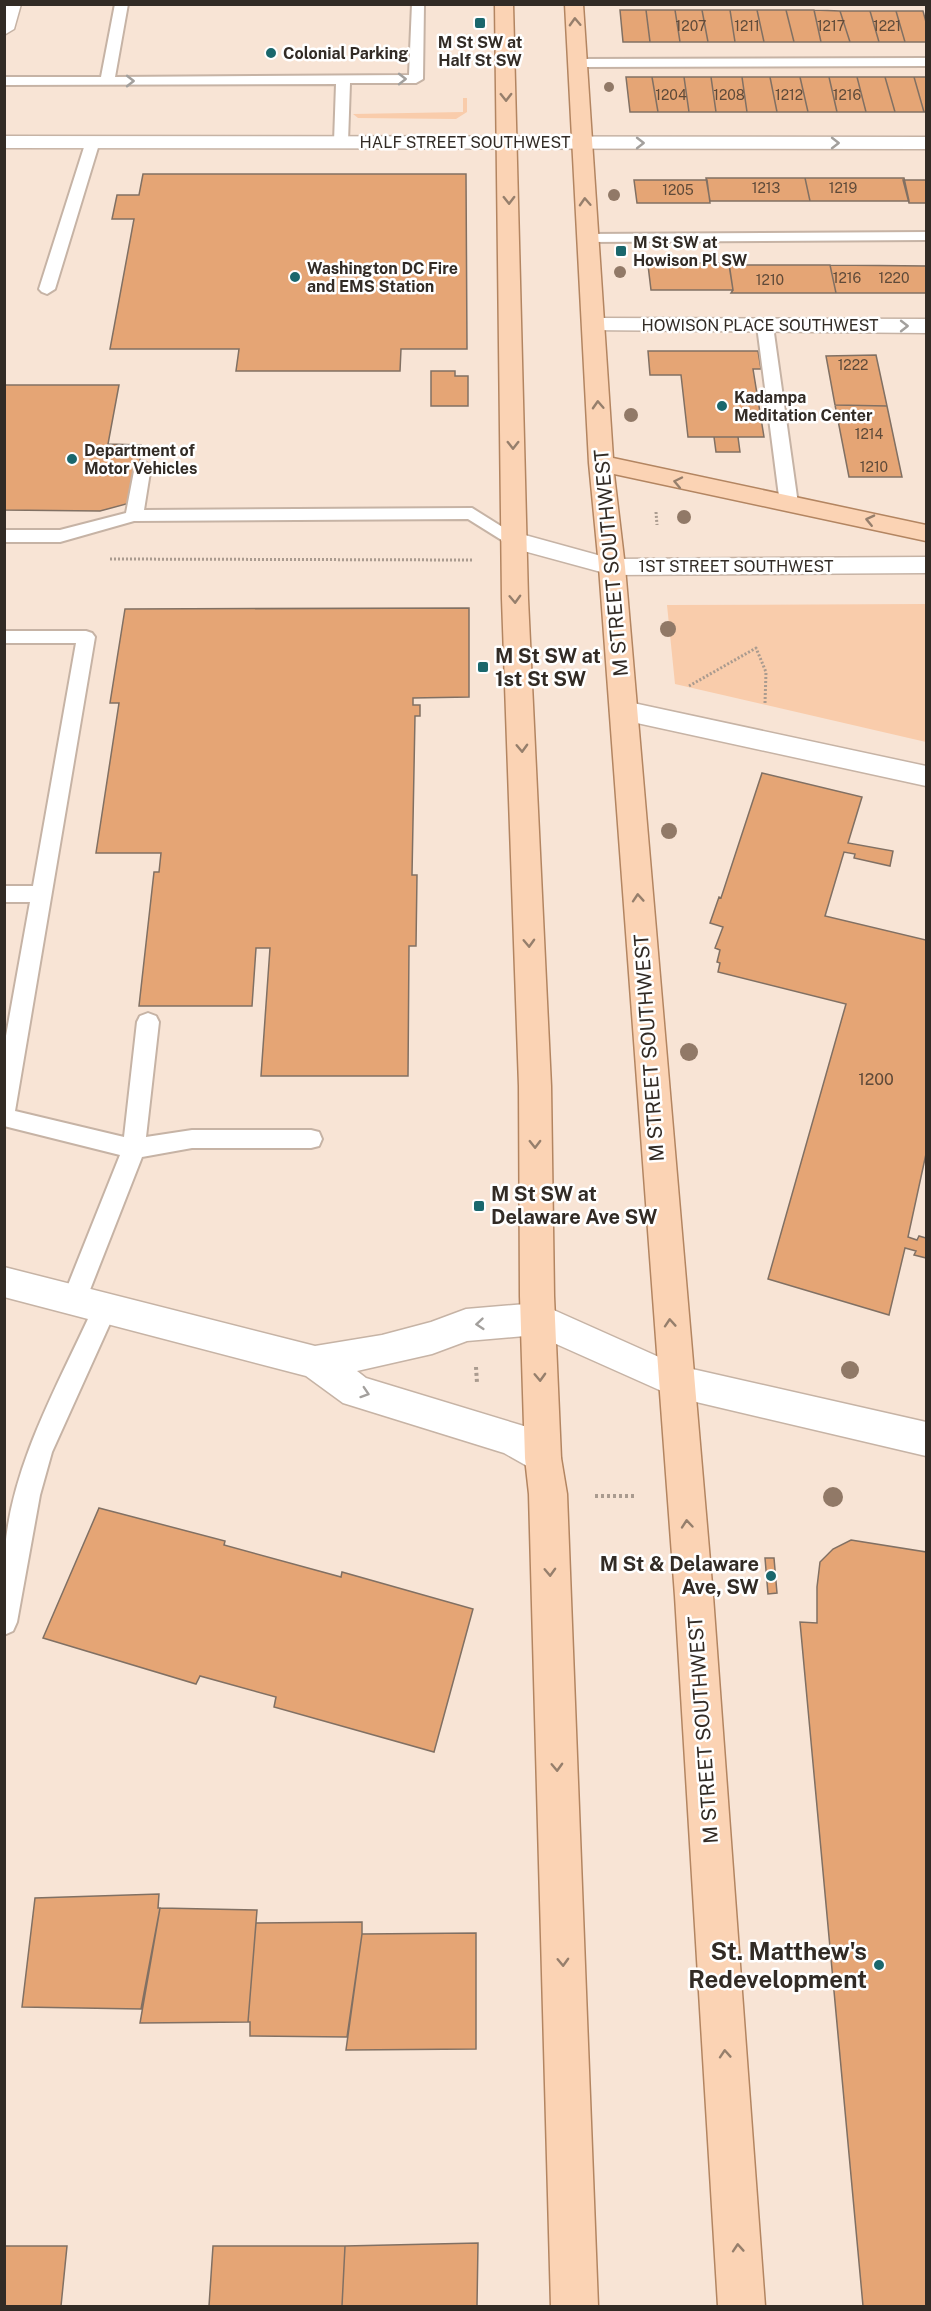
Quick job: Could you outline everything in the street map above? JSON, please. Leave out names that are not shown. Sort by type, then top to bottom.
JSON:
[{"type":"main road","points":[[504,4],[514,540],[535,1086],[538,1319],[543,1458],[548,1494],[575,2307]]},
{"type":"main road","name":"M STREET SOUTHWEST","points":[[574,4],[601,463],[624,711],[675,1382],[695,1607],[742,2307]]},
{"type":"main road","points":[[601,463],[673,481],[927,533]]},
{"type":"street","points":[[4,29],[12,4]]},
{"type":"street","name":"HALF STREET SOUTHWEST","points":[[4,142],[927,143]]},
{"type":"street","name":"HOWISON PLACE SOUTHWEST","points":[[594,325],[927,326]]},
{"type":"street","name":"1ST STREET SOUTHWEST","points":[[514,540],[612,567],[927,565]]},
{"type":"street","points":[[624,711],[927,776]]},
{"type":"street","points":[[4,1282],[315,1362],[356,1391],[514,1439],[543,1458]]},
{"type":"street","points":[[315,1362],[382,1351],[432,1338],[466,1325],[538,1319],[675,1382],[791,1406],[927,1439]]},
{"type":"lane","points":[[107,81],[122,4]]},
{"type":"lane","points":[[4,81],[416,79],[418,4]]},
{"type":"lane","points":[[577,63],[927,62]]},
{"type":"lane","points":[[341,142],[343,79]]},
{"type":"lane","points":[[47,289],[93,141]]},
{"type":"lane","points":[[587,238],[927,236]]},
{"type":"lane","points":[[765,326],[789,504]]},
{"type":"lane","points":[[134,516],[143,466]]},
{"type":"lane","points":[[4,536],[60,536],[134,516],[472,513],[514,540]]},
{"type":"lane","points":[[4,637],[86,637],[4,1112]]},
{"type":"lane","points":[[4,894],[42,894]]},
{"type":"lane","points":[[4,1622],[27,1495],[90,1304],[134,1149],[148,1022]]},
{"type":"lane","points":[[4,1117],[134,1149],[192,1139],[310,1139]]},
{"type":"path","points":[[110,559],[472,560]]},
{"type":"path","points":[[688,687],[756,648],[766,672],[765,712]]},
{"type":"path","points":[[475,1357],[477,1390]]},
{"type":"path","points":[[591,1496],[635,1496]]},
{"type":"shaded area","points":[[463,98],[467,98],[467,112],[456,119],[358,118],[353,114],[463,112]]},
{"type":"shaded area","points":[[926,604],[926,742],[675,684],[667,605]]},
{"type":"building","points":[[620,10],[646,10],[650,42],[623,42]]},
{"type":"building","points":[[646,10],[675,10],[680,42],[650,42]]},
{"type":"building","points":[[675,10],[702,10],[708,42],[680,42]]},
{"type":"building","points":[[702,10],[730,10],[735,42],[708,42]]},
{"type":"building","points":[[730,10],[757,10],[764,42],[735,42]]},
{"type":"building","points":[[757,10],[786,10],[794,42],[764,42]]},
{"type":"building","points":[[786,10],[814,10],[821,42],[794,42]]},
{"type":"building","points":[[814,10],[840,11],[850,42],[821,42]]},
{"type":"building","points":[[840,11],[870,11],[879,42],[850,42]]},
{"type":"building","points":[[870,11],[896,11],[905,42],[879,42]]},
{"type":"building","points":[[896,11],[923,11],[926,22],[926,42],[905,42]]},
{"type":"building","points":[[626,77],[652,77],[658,112],[630,112]]},
{"type":"building","points":[[652,77],[684,77],[689,112],[658,112]]},
{"type":"building","points":[[684,77],[711,77],[716,112],[689,112]]},
{"type":"building","points":[[711,77],[742,77],[747,112],[716,112]]},
{"type":"building","points":[[742,77],[770,77],[777,112],[747,112]]},
{"type":"building","points":[[770,77],[800,77],[808,112],[777,112]]},
{"type":"building","points":[[800,77],[829,77],[837,112],[808,112]]},
{"type":"building","points":[[829,77],[857,77],[866,112],[837,112]]},
{"type":"building","points":[[857,77],[885,77],[895,112],[866,112]]},
{"type":"building","points":[[885,77],[914,77],[924,112],[895,112]]},
{"type":"building","points":[[914,77],[926,77],[926,112],[924,112]]},
{"type":"building","name":"Washington DC Fire and EMS Station","points":[[143,174],[466,174],[467,349],[401,349],[400,371],[236,371],[239,349],[110,349],[134,219],[112,219],[117,195],[139,195]]},
{"type":"building","points":[[706,178],[805,178],[810,201],[710,201]]},
{"type":"building","points":[[805,178],[904,178],[909,201],[810,201]]},
{"type":"building","points":[[634,180],[707,180],[710,203],[637,203]]},
{"type":"building","points":[[903,180],[926,180],[926,203],[909,203]]},
{"type":"building","points":[[729,263],[733,290],[651,290],[648,265]]},
{"type":"building","points":[[729,265],[830,265],[836,293],[731,293],[733,290]]},
{"type":"building","points":[[830,265],[926,266],[926,293],[836,293]]},
{"type":"building","name":"Kadampa Meditation Center","points":[[648,351],[758,351],[761,369],[753,369],[764,437],[688,437],[681,375],[650,375]]},
{"type":"building","points":[[876,355],[887,406],[835,405],[826,356]]},
{"type":"building","points":[[431,371],[455,371],[455,376],[468,376],[468,406],[431,406]]},
{"type":"building","name":"Department of Motor Vehicles","points":[[4,385],[119,385],[108,444],[141,445],[139,473],[130,503],[100,511],[4,510]]},
{"type":"building","points":[[835,405],[887,406],[902,477],[849,477]]},
{"type":"building","points":[[714,437],[738,437],[740,452],[716,452]]},
{"type":"building","points":[[469,608],[469,697],[413,698],[413,705],[420,705],[420,716],[415,716],[412,875],[417,875],[416,946],[409,946],[408,1076],[261,1076],[270,948],[256,948],[252,1006],[139,1006],[154,872],[159,872],[161,853],[96,853],[119,703],[110,703],[125,609]]},
{"type":"building","points":[[762,773],[862,797],[848,843],[893,851],[890,866],[854,858],[855,854],[844,852],[825,916],[926,940],[926,1154],[908,1237],[917,1240],[919,1236],[926,1238],[926,1258],[914,1255],[916,1251],[905,1248],[889,1315],[768,1279],[846,1004],[718,972],[720,963],[717,962],[720,950],[715,948],[723,927],[710,923],[719,897],[721,898]]},
{"type":"building","points":[[99,1508],[225,1541],[224,1545],[341,1577],[342,1572],[473,1609],[434,1752],[274,1707],[276,1697],[200,1676],[196,1684],[43,1638]]},
{"type":"building","name":"St. Matthew's Redevelopment","points":[[851,1540],[926,1552],[926,2306],[863,2306],[800,1622],[817,1623],[820,1562],[833,1549]]},
{"type":"building","name":"M St & Delaware Ave, SW","points":[[765,1558],[774,1558],[777,1593],[768,1594]]},
{"type":"building","points":[[159,1894],[158,1908],[160,1908],[141,2009],[22,2007],[35,1898]]},
{"type":"building","points":[[160,1908],[257,1910],[248,2022],[140,2023]]},
{"type":"building","points":[[362,1922],[347,2037],[250,2036],[250,2022],[248,2022],[256,1923]]},
{"type":"building","points":[[476,1933],[476,2049],[346,2050],[362,1934]]},
{"type":"building","points":[[478,2243],[477,2306],[342,2306],[345,2246]]},
{"type":"building","points":[[4,2246],[67,2246],[61,2306],[4,2306]]},
{"type":"building","points":[[213,2246],[345,2246],[342,2306],[209,2306]]},
{"type":"place","name":"M St SW at Half St SW","points":[[480,23]]},
{"type":"place","name":"Colonial Parking","points":[[271,53]]},
{"type":"place","name":"M St SW at Howison Pl SW","points":[[621,251]]},
{"type":"place","name":"Washington DC Fire and EMS Station","points":[[295,277]]},
{"type":"place","name":"Kadampa Meditation Center","points":[[722,406]]},
{"type":"place","name":"Department of Motor Vehicles","points":[[72,459]]},
{"type":"place","name":"M St SW at 1st St SW","points":[[483,667]]},
{"type":"place","name":"M St SW at Delaware Ave SW","points":[[479,1206]]},
{"type":"place","name":"M St & Delaware Ave, SW","points":[[771,1576]]},
{"type":"place","name":"St. Matthew's Redevelopment","points":[[879,1965]]}]
